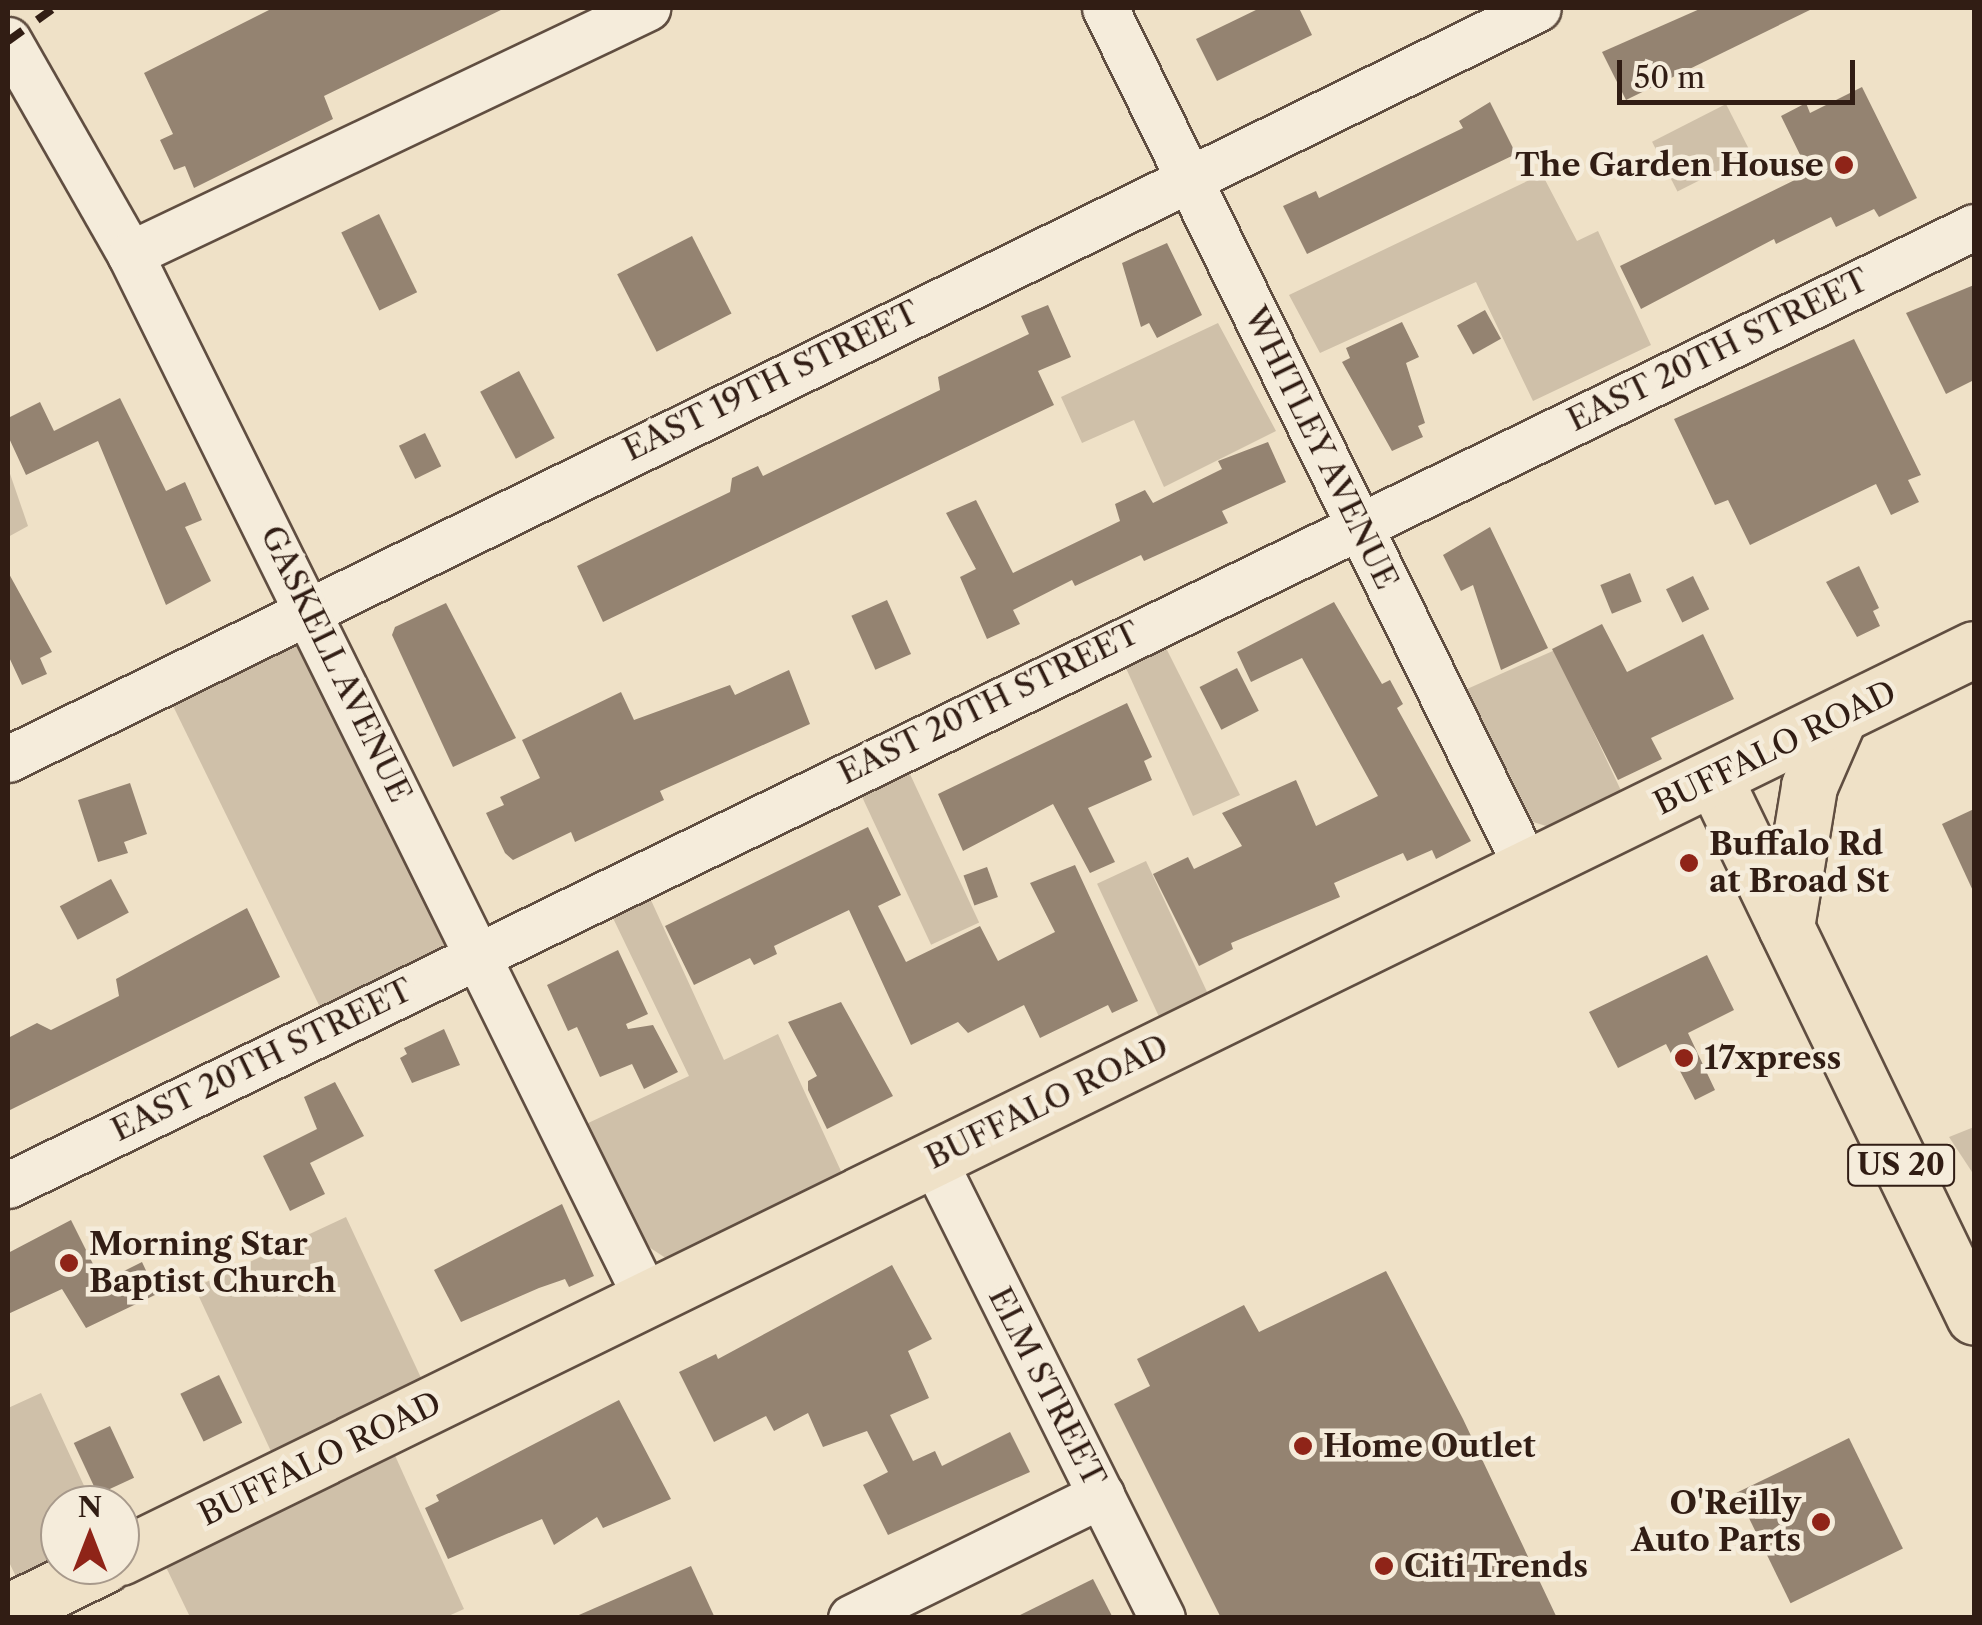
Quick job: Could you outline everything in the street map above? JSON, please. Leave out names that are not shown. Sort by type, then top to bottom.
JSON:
[{"type":"main road","name":"BUFFALO ROAD","points":[[140,1547],[1974,650]]},
{"type":"main road","points":[[1786,927],[1802,813],[1839,716]]},
{"type":"main road","name":"US 20","points":[[1714,778],[1974,1316]]},
{"type":"main road","points":[[8,1612],[63,1585]]},
{"type":"street","points":[[130,254],[647,8]]},
{"type":"street","name":"EAST 19TH STREET","points":[[8,759],[1187,176],[1538,8]]},
{"type":"street","name":"WHITLEY AVENUE","points":[[1110,18],[1527,868]]},
{"type":"street","name":"GASKELL AVENUE","points":[[8,40],[130,254],[310,610],[646,1297]]},
{"type":"street","name":"EAST 20TH STREET","points":[[8,1185],[1358,523],[1974,228]]},
{"type":"street","name":"ELM STREET","points":[[932,1157],[1162,1618]]},
{"type":"street","points":[[851,1618],[1101,1495]]},
{"type":"shaded area","points":[[1726,104],[1751,154],[1677,192],[1652,142]]},
{"type":"shaded area","points":[[1542,174],[1577,241],[1598,231],[1651,345],[1533,401],[1476,282],[1320,353],[1289,295]]},
{"type":"shaded area","points":[[1218,323],[1276,431],[1164,487],[1134,420],[1082,443],[1061,397]]},
{"type":"shaded area","points":[[8,468],[28,526],[8,537]]},
{"type":"shaded area","points":[[300,640],[450,947],[321,1010],[171,703]]},
{"type":"shaded area","points":[[1165,646],[1240,795],[1193,816],[1125,666]]},
{"type":"shaded area","points":[[1555,650],[1624,797],[1556,829],[1533,822],[1467,689]]},
{"type":"shaded area","points":[[909,772],[979,922],[931,945],[861,794]]},
{"type":"shaded area","points":[[1146,861],[1211,1001],[1162,1023],[1097,884]]},
{"type":"shaded area","points":[[650,898],[724,1060],[778,1034],[846,1182],[670,1261],[646,1245],[586,1124],[689,1076],[612,916]]},
{"type":"shaded area","points":[[1974,1127],[1974,1175],[1949,1137]]},
{"type":"shaded area","points":[[346,1217],[425,1386],[273,1456],[195,1288]]},
{"type":"shaded area","points":[[41,1393],[84,1485],[40,1485],[40,1575],[20,1585],[8,1560],[8,1408]]},
{"type":"shaded area","points":[[393,1451],[464,1609],[444,1618],[190,1617],[165,1565]]},
{"type":"building","points":[[273,8],[505,8],[324,96],[333,119],[194,188],[185,166],[174,170],[160,140],[173,134],[144,73]]},
{"type":"building","points":[[1260,8],[1299,8],[1312,35],[1217,81],[1196,39]]},
{"type":"building","points":[[1702,8],[1814,8],[1626,100],[1602,52]]},
{"type":"building","points":[[1862,87],[1917,198],[1879,217],[1874,209],[1836,227],[1831,217],[1776,244],[1774,239],[1641,309],[1620,266],[1809,173],[1781,116],[1806,103],[1810,113]]},
{"type":"building","points":[[1490,102],[1516,154],[1307,254],[1283,206],[1316,191],[1319,198],[1463,128],[1459,121]]},
{"type":"building","points":[[379,214],[417,292],[379,311],[341,232]]},
{"type":"building","points":[[692,236],[731,314],[657,352],[617,274]]},
{"type":"building","points":[[1167,243],[1202,315],[1157,338],[1149,323],[1141,327],[1122,263]]},
{"type":"building","points":[[1974,285],[1974,380],[1946,394],[1906,313]]},
{"type":"building","points":[[1048,305],[1071,357],[1038,371],[1054,405],[603,622],[577,566],[730,492],[732,478],[758,466],[763,476],[940,390],[938,377],[1029,334],[1021,316]]},
{"type":"building","points":[[1485,310],[1501,339],[1473,354],[1457,326]]},
{"type":"building","points":[[1402,322],[1419,357],[1406,363],[1425,423],[1418,426],[1423,437],[1392,451],[1342,362],[1350,358],[1346,348]]},
{"type":"building","points":[[1854,339],[1921,475],[1908,480],[1919,502],[1891,515],[1876,484],[1750,545],[1728,500],[1715,505],[1674,419]]},
{"type":"building","points":[[519,371],[555,438],[516,459],[480,392]]},
{"type":"building","points":[[120,398],[166,491],[185,482],[202,520],[185,527],[211,581],[166,605],[98,441],[26,475],[8,436],[8,418],[40,402],[54,431]]},
{"type":"building","points":[[425,433],[441,466],[415,479],[399,446]]},
{"type":"building","points":[[1268,442],[1286,482],[1222,511],[1228,523],[1144,561],[1141,555],[1075,586],[1072,580],[1013,610],[1020,624],[987,639],[960,577],[976,569],[946,513],[976,500],[1013,573],[1120,521],[1115,504],[1145,490],[1153,503],[1222,469],[1218,461]]},
{"type":"building","points":[[1490,527],[1548,648],[1501,670],[1473,585],[1461,591],[1443,555]]},
{"type":"building","points":[[1859,566],[1879,608],[1873,611],[1880,626],[1857,637],[1826,582]]},
{"type":"building","points":[[8,572],[52,652],[40,658],[47,674],[22,685],[8,655]]},
{"type":"building","points":[[1630,573],[1642,602],[1612,614],[1600,585]]},
{"type":"building","points":[[1693,576],[1709,609],[1682,622],[1666,589]]},
{"type":"building","points":[[887,600],[911,654],[875,670],[851,616]]},
{"type":"building","points":[[1334,602],[1382,684],[1390,680],[1403,704],[1397,708],[1471,841],[1436,859],[1432,850],[1407,861],[1403,853],[1334,883],[1340,897],[1231,943],[1233,949],[1199,966],[1153,874],[1188,857],[1194,869],[1242,846],[1222,813],[1296,780],[1316,826],[1378,796],[1302,658],[1251,682],[1237,652]]},
{"type":"building","points":[[446,603],[516,738],[453,767],[392,635],[395,627]]},
{"type":"building","points":[[1602,624],[1627,672],[1703,634],[1734,699],[1651,738],[1662,759],[1618,780],[1552,649]]},
{"type":"building","points":[[1237,668],[1259,711],[1221,730],[1200,687]]},
{"type":"building","points":[[789,670],[810,724],[660,791],[664,800],[575,842],[571,832],[513,860],[505,853],[486,813],[504,805],[500,797],[540,778],[522,740],[621,692],[634,720],[730,685],[735,695]]},
{"type":"building","points":[[1127,703],[1152,757],[1144,761],[1152,780],[1088,808],[1115,862],[1090,873],[1053,804],[963,851],[938,794]]},
{"type":"building","points":[[130,783],[147,834],[124,842],[128,853],[98,862],[78,800]]},
{"type":"building","points":[[1974,809],[1974,893],[1942,824]]},
{"type":"building","points":[[868,827],[901,895],[878,906],[906,962],[980,926],[998,961],[1055,932],[1030,883],[1075,865],[1138,1001],[1112,1013],[1108,1005],[1040,1038],[1024,1005],[968,1033],[958,1022],[911,1045],[849,910],[774,946],[777,954],[754,965],[750,958],[694,985],[665,926]]},
{"type":"building","points":[[987,867],[998,897],[974,906],[964,876]]},
{"type":"building","points":[[111,879],[129,913],[78,940],[60,906]]},
{"type":"building","points":[[247,908],[280,977],[8,1111],[8,1038],[37,1023],[51,1030],[119,996],[116,979]]},
{"type":"building","points":[[618,950],[648,1014],[626,1024],[628,1029],[653,1025],[678,1072],[644,1089],[632,1064],[600,1077],[577,1027],[568,1031],[547,985]]},
{"type":"building","points":[[1707,955],[1734,1010],[1688,1033],[1715,1090],[1695,1100],[1666,1044],[1618,1068],[1589,1012]]},
{"type":"building","points":[[841,1002],[893,1096],[827,1129],[808,1090],[808,1081],[817,1076],[788,1022]]},
{"type":"building","points":[[444,1029],[460,1065],[412,1083],[400,1058],[407,1054],[404,1048]]},
{"type":"building","points":[[335,1082],[364,1136],[310,1163],[325,1194],[290,1211],[263,1156],[317,1129],[304,1097]]},
{"type":"building","points":[[562,1204],[594,1276],[569,1287],[565,1279],[461,1322],[434,1270]]},
{"type":"building","points":[[71,1220],[102,1282],[142,1262],[157,1294],[86,1328],[62,1289],[8,1314],[8,1253]]},
{"type":"building","points":[[892,1265],[932,1339],[908,1351],[929,1398],[890,1415],[913,1461],[935,1451],[942,1466],[1010,1432],[1030,1472],[888,1535],[863,1485],[888,1472],[867,1431],[823,1447],[808,1413],[774,1431],[766,1416],[714,1442],[679,1372],[716,1354],[718,1359]]},
{"type":"building","points":[[1386,1271],[1463,1419],[1557,1618],[1221,1618],[1114,1404],[1150,1386],[1137,1359],[1244,1305],[1259,1332]]},
{"type":"building","points":[[219,1375],[242,1423],[204,1441],[180,1394]]},
{"type":"building","points":[[619,1400],[671,1499],[603,1528],[597,1517],[554,1545],[542,1519],[448,1559],[425,1508],[439,1501],[436,1495]]},
{"type":"building","points":[[110,1426],[134,1478],[118,1485],[93,1485],[74,1443]]},
{"type":"building","points":[[1849,1438],[1903,1549],[1791,1603],[1737,1493]]},
{"type":"building","points":[[691,1566],[715,1618],[572,1618]]},
{"type":"building","points":[[1093,1579],[1113,1618],[1014,1618]]},
{"type":"railway","points":[[8,41],[54,8]]},
{"type":"place","name":"The Garden House","points":[[1844,165]]},
{"type":"place","name":"Buffalo Rd at Broad St","points":[[1689,863]]},
{"type":"place","name":"17xpress","points":[[1684,1058]]},
{"type":"place","name":"Morning Star Baptist Church","points":[[69,1263]]},
{"type":"place","name":"Home Outlet","points":[[1303,1446]]},
{"type":"place","name":"O'Reilly Auto Parts","points":[[1821,1522]]},
{"type":"place","name":"Citi Trends","points":[[1384,1566]]}]
